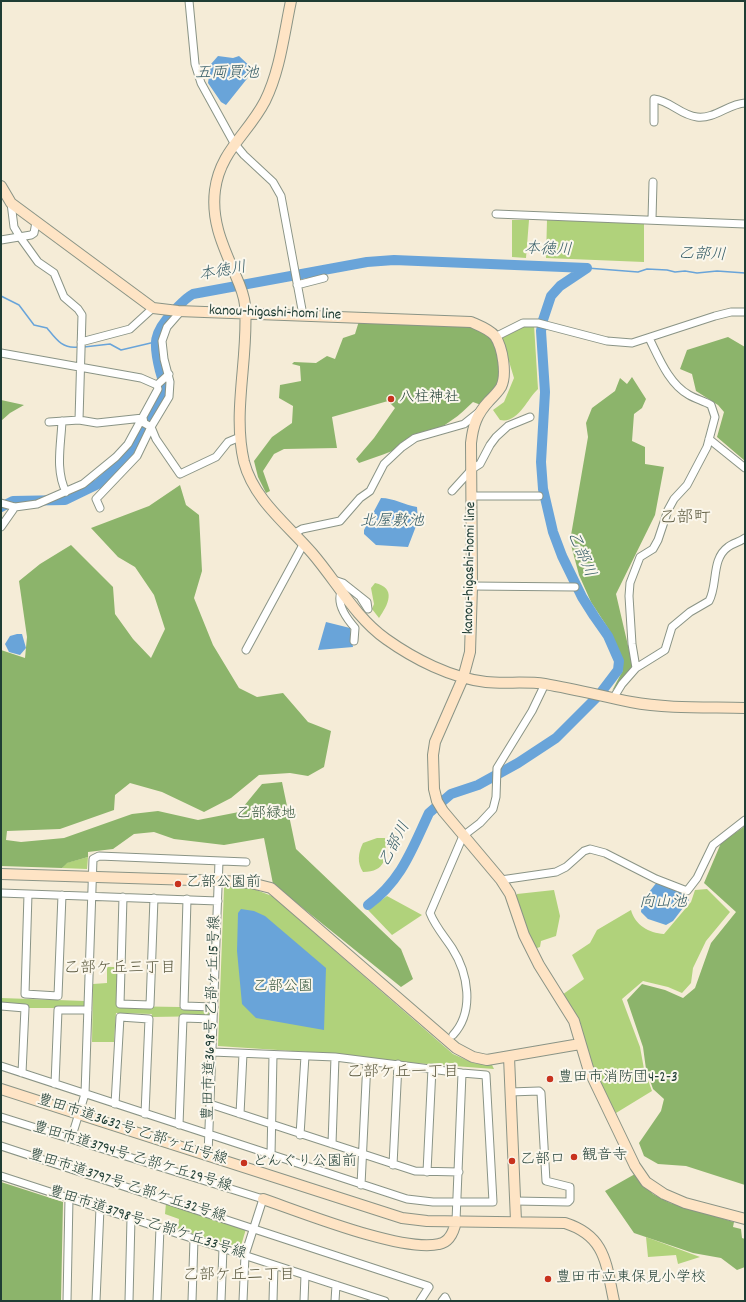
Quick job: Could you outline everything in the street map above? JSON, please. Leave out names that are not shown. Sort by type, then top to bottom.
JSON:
[{"type":"street","points":[[189,1],[197,74],[234,143],[244,155],[278,188],[284,205],[303,315]]},
{"type":"street","points":[[291,1],[275,72],[268,94],[259,111],[234,143],[222,162],[218,175],[214,208],[220,239],[238,280],[245,313],[240,437],[244,462],[257,491],[264,501],[295,533],[334,580],[341,592],[371,627],[408,654],[463,678],[485,682],[545,684],[632,702],[650,704],[745,708]]},
{"type":"street","points":[[654,122],[654,99],[662,100],[683,113],[702,117],[719,113],[738,104],[745,103]]},
{"type":"street","points":[[652,219],[653,182]]},
{"type":"street","points":[[1,186],[11,202],[153,308],[130,329],[81,342]]},
{"type":"street","points":[[11,202],[14,227],[20,237],[38,262],[54,273],[64,297],[80,312],[81,342],[79,420]]},
{"type":"street","points":[[496,214],[652,219],[670,222],[745,224]]},
{"type":"street","points":[[1,240],[34,233],[36,222]]},
{"type":"street","points":[[297,284],[324,278]]},
{"type":"street","name":"kanou-higashi-homi line","points":[[153,308],[177,311],[471,322],[486,328],[496,337],[505,376],[500,388],[479,412],[473,425],[471,443],[473,496],[470,652],[463,678],[435,742],[433,770],[439,804],[463,836],[501,880],[510,894],[524,935],[538,964],[574,1021],[588,1068],[635,1166],[646,1182],[664,1194],[685,1203],[745,1219]]},
{"type":"street","points":[[100,508],[96,499],[137,456],[151,427],[171,392],[162,341],[164,333],[177,311]]},
{"type":"street","points":[[496,337],[523,323],[538,323],[607,341],[632,342],[649,338],[715,316],[742,312],[745,317]]},
{"type":"street","points":[[636,668],[632,644],[628,596],[630,583],[640,557],[653,549],[658,540],[668,510],[674,499],[687,484],[707,447],[715,417],[711,405],[689,395],[677,386],[662,363],[649,338]]},
{"type":"street","points":[[1,354],[141,378],[157,385]]},
{"type":"street","points":[[157,385],[169,374]]},
{"type":"street","points":[[1,503],[12,506],[37,504],[83,484],[116,457],[128,444],[157,393],[157,385]]},
{"type":"street","points":[[295,533],[340,521],[360,498],[370,491],[384,464],[402,447],[415,438],[464,424],[479,412]]},
{"type":"street","points":[[452,491],[472,469],[480,464],[490,445],[508,426],[530,417]]},
{"type":"street","points":[[62,420],[59,468],[65,493]]},
{"type":"street","points":[[49,422],[79,420],[97,423],[143,420],[151,427],[156,439],[180,474],[216,457],[228,442],[240,437]]},
{"type":"street","points":[[709,439],[745,468]]},
{"type":"street","points":[[473,496],[539,496]]},
{"type":"street","points":[[1,527],[12,506]]},
{"type":"street","points":[[611,697],[636,668],[665,650],[672,627],[690,612],[709,601],[715,586],[716,568],[722,554],[728,547],[745,538]]},
{"type":"street","points":[[246,650],[304,544]]},
{"type":"street","points":[[334,580],[343,583],[361,598]]},
{"type":"street","points":[[472,586],[575,587]]},
{"type":"street","points":[[341,592],[339,600],[347,619],[355,628],[354,641]]},
{"type":"street","points":[[453,1035],[462,1023],[466,1008],[465,982],[460,963],[430,913],[463,836],[480,823],[493,809],[497,768],[529,716],[545,684]]},
{"type":"street","points":[[501,880],[559,871],[590,849],[605,853],[656,879],[688,891],[697,878],[713,845],[745,820]]},
{"type":"street","points":[[71,1139],[85,1094],[93,859],[99,856],[246,862]]},
{"type":"street","name":"豊田市道3698号 乙部ヶ丘15号線","points":[[208,1155],[219,861]]},
{"type":"street","points":[[1,874],[219,881],[251,883],[271,888],[456,1048],[473,1057],[488,1060],[580,1044]]},
{"type":"street","points":[[1,893],[218,901]]},
{"type":"street","points":[[28,894],[24,994],[58,996],[62,895]]},
{"type":"street","points":[[123,897],[120,1004],[150,1005],[154,898]]},
{"type":"street","points":[[186,900],[184,1006],[214,1006]]},
{"type":"street","points":[[1,1006],[25,1008],[22,1073]]},
{"type":"street","points":[[55,1084],[58,1010],[88,1010]]},
{"type":"street","points":[[115,1104],[120,1017],[149,1018],[145,1114]]},
{"type":"street","points":[[179,1125],[183,1018],[213,1019]]},
{"type":"street","points":[[1,1066],[407,1199],[433,1202],[493,1202],[486,1075],[334,1057],[212,1052]]},
{"type":"street","points":[[240,1114],[243,1054]]},
{"type":"street","points":[[271,1155],[273,1055]]},
{"type":"street","points":[[300,1134],[305,1056]]},
{"type":"street","points":[[332,1144],[334,1057]]},
{"type":"street","points":[[509,1057],[516,1221]]},
{"type":"street","points":[[361,1185],[367,1061]]},
{"type":"street","points":[[393,1165],[398,1064]]},
{"type":"street","points":[[427,1172],[432,1068]]},
{"type":"street","points":[[243,1301],[245,1255],[263,1199],[393,1240],[418,1245],[443,1242],[453,1233],[456,1221],[459,1172],[462,1073]]},
{"type":"street","name":"豊田市道3632号 乙部ヶ丘1号線","points":[[1,1089],[402,1218],[456,1221],[564,1223],[585,1232],[596,1241],[602,1252],[614,1301]]},
{"type":"street","points":[[510,1092],[539,1091],[541,1093],[546,1181],[570,1187],[570,1200],[568,1202],[515,1201]]},
{"type":"street","points":[[210,1104],[393,1165],[427,1172],[459,1172]]},
{"type":"street","name":"豊田市道3794号 乙部ケ丘29号線","points":[[1,1117],[263,1199]]},
{"type":"street","name":"豊田市道3797号 乙部ケ丘32号線","points":[[1,1146],[428,1286],[429,1288],[420,1301]]},
{"type":"street","name":"豊田市道3798号 乙部ケ丘33号線","points":[[1,1176],[336,1285],[366,1298],[385,1301]]},
{"type":"street","points":[[67,1301],[70,1198]]},
{"type":"street","points":[[96,1301],[100,1208]]},
{"type":"street","points":[[129,1301],[131,1218]]},
{"type":"street","points":[[157,1301],[160,1228]]},
{"type":"street","points":[[192,1301],[194,1239]]},
{"type":"street","points":[[221,1301],[224,1248]]},
{"type":"street","points":[[272,1301],[274,1265]]},
{"type":"street","points":[[304,1301],[305,1275]]},
{"type":"street","points":[[335,1301],[336,1285]]},
{"type":"street","points":[[442,1301],[445,1297],[447,1301]]},
{"type":"green space","points":[[512,220],[529,220],[526,258],[512,257]]},
{"type":"green space","points":[[547,220],[644,223],[644,262],[546,258]]},
{"type":"green space","points":[[359,321],[472,325],[484,331],[493,340],[501,365],[498,386],[481,405],[473,402],[455,418],[431,434],[395,450],[359,463],[356,459],[374,438],[395,408],[388,401],[332,417],[337,448],[284,449],[274,454],[263,471],[270,491],[266,493],[258,477],[254,461],[272,437],[292,423],[293,406],[279,398],[280,385],[301,381],[300,366],[292,364],[294,362],[316,363],[327,356],[335,359],[343,338],[355,334]]},
{"type":"green space","points":[[534,325],[538,389],[517,415],[506,420],[500,420],[493,410],[504,402],[514,378],[502,338],[523,327]]},
{"type":"green space","points":[[728,337],[745,347],[745,461],[717,437],[724,412],[718,405],[696,391],[692,374],[680,369],[687,350]]},
{"type":"green space","points":[[632,377],[646,399],[642,408],[634,414],[632,441],[645,447],[645,464],[664,467],[655,515],[616,594],[633,667],[612,691],[623,670],[622,658],[608,628],[591,602],[579,575],[570,541],[588,437],[586,423],[592,408],[615,391],[620,378],[627,384]]},
{"type":"green space","points":[[1,400],[24,405],[10,413],[1,421]]},
{"type":"green space","name":"乙部緑地","points":[[180,485],[186,505],[199,515],[202,571],[194,598],[213,645],[239,688],[257,697],[283,693],[308,722],[331,731],[324,767],[308,776],[290,773],[259,775],[231,798],[204,812],[162,792],[130,783],[115,795],[114,810],[60,829],[7,831],[6,840],[21,842],[64,838],[132,814],[158,811],[198,820],[239,812],[262,784],[282,782],[296,849],[401,949],[413,979],[401,987],[273,884],[264,838],[224,845],[174,839],[154,832],[134,834],[113,849],[88,852],[88,857],[67,863],[62,868],[1,866],[1,650],[25,658],[27,637],[19,581],[40,564],[71,545],[113,587],[115,614],[133,639],[151,658],[165,629],[154,595],[135,567],[118,557],[91,528],[149,506]]},
{"type":"green space","points":[[375,583],[382,585],[386,589],[389,598],[379,618],[372,609],[374,604],[371,588]]},
{"type":"green space","points":[[745,826],[745,1185],[686,1166],[658,1164],[644,1156],[639,1143],[661,1111],[664,1099],[653,1089],[646,1069],[643,1047],[627,1000],[642,984],[665,990],[683,998],[695,988],[711,943],[736,912],[704,883],[721,843]]},
{"type":"green space","points":[[377,838],[385,838],[386,851],[383,862],[381,866],[376,869],[363,872],[359,862],[361,847],[363,843]]},
{"type":"green space","points":[[88,857],[87,869],[62,868],[66,863]]},
{"type":"green space","name":"乙部公園","points":[[227,886],[251,888],[272,896],[453,1054],[473,1063],[492,1065],[494,1069],[401,1062],[337,1054],[218,1046],[224,888]]},
{"type":"green space","points":[[707,889],[730,912],[706,941],[693,968],[691,983],[682,993],[668,987],[643,981],[622,999],[640,1047],[644,1069],[652,1091],[616,1113],[590,1067],[562,995],[584,979],[572,955],[590,943],[597,930],[631,910],[636,920],[643,927],[653,932],[664,934],[691,902],[695,890]]},
{"type":"green space","points":[[554,890],[560,916],[556,936],[541,941],[540,947],[534,949],[515,898],[517,894]]},
{"type":"green space","points":[[387,896],[422,915],[392,935],[368,910]]},
{"type":"green space","points":[[107,967],[118,967],[116,1002],[118,1006],[180,1007],[180,1009],[211,1010],[211,1016],[151,1017],[152,1014],[116,1013],[114,1042],[92,1042],[93,984],[107,983]]},
{"type":"green space","points":[[1,998],[85,1001],[84,1008],[27,1008],[1,1004]]},
{"type":"green space","points":[[635,1174],[653,1194],[670,1203],[734,1222],[733,1227],[741,1229],[742,1238],[745,1239],[745,1267],[737,1270],[721,1258],[693,1253],[634,1233],[605,1191]]},
{"type":"green space","points":[[1,1182],[63,1202],[61,1301],[1,1301]]},
{"type":"green space","points":[[166,1203],[246,1229],[240,1249],[178,1229],[179,1219],[165,1214]]},
{"type":"green space","points":[[646,1237],[700,1257],[678,1264],[676,1255],[648,1257]]},
{"type":"water","name":"五両買池","points":[[218,56],[233,58],[239,56],[254,70],[226,105],[221,102],[208,83],[211,64]]},
{"type":"water","name":"北屋敷池","points":[[381,498],[390,499],[417,507],[418,521],[408,547],[376,545],[364,534],[364,530]]},
{"type":"water","points":[[326,622],[350,628],[353,647],[318,650]]},
{"type":"water","points":[[22,634],[26,648],[20,655],[9,652],[5,644],[10,636]]},
{"type":"water","name":"向山池","points":[[657,882],[686,893],[689,900],[673,921],[666,925],[648,919],[641,912],[642,901]]},
{"type":"water","points":[[241,909],[254,911],[265,916],[326,968],[324,1030],[256,1018],[242,1004],[237,951],[238,913]]},
{"type":"waterway","name":"本徳川","points":[[1,507],[13,501],[65,500],[98,484],[123,462],[164,389],[156,353],[156,339],[158,333],[166,319],[193,294],[367,262],[394,260],[587,268]]},
{"type":"waterway","name":"乙部川","points":[[587,268],[638,272],[647,269],[697,273],[717,271],[745,273]]},
{"type":"waterway","name":"乙部川","points":[[368,905],[380,895],[398,874],[405,863],[429,813],[451,794],[478,785],[518,763],[556,738],[599,695],[618,670],[619,661],[608,636],[582,597],[562,556],[553,532],[543,489],[541,462],[545,392],[541,331],[543,320],[551,296],[560,286],[587,268]]},
{"type":"waterway","points":[[1,296],[19,305],[34,325],[47,328],[53,336],[64,345],[78,347]]},
{"type":"waterway","points":[[84,347],[110,344],[121,350],[155,342]]},
{"type":"place","name":"八柱神社","points":[[391,399]]},
{"type":"place","name":"乙部公園前","points":[[178,884]]},
{"type":"place","name":"豊田市消防団4-2-3","points":[[550,1079]]},
{"type":"place","name":"観音寺","points":[[574,1157]]},
{"type":"place","name":"乙部口","points":[[512,1161]]},
{"type":"place","name":"どんぐり公園前","points":[[244,1163]]},
{"type":"place","name":"豊田市立東保見小学校","points":[[548,1279]]},
{"type":"district","name":"乙部町","points":[[685,520]]},
{"type":"district","name":"乙部ケ丘三丁目","points":[[120,970]]},
{"type":"district","name":"乙部ケ丘一丁目","points":[[403,1074]]},
{"type":"district","name":"乙部ケ丘二丁目","points":[[239,1277]]}]
